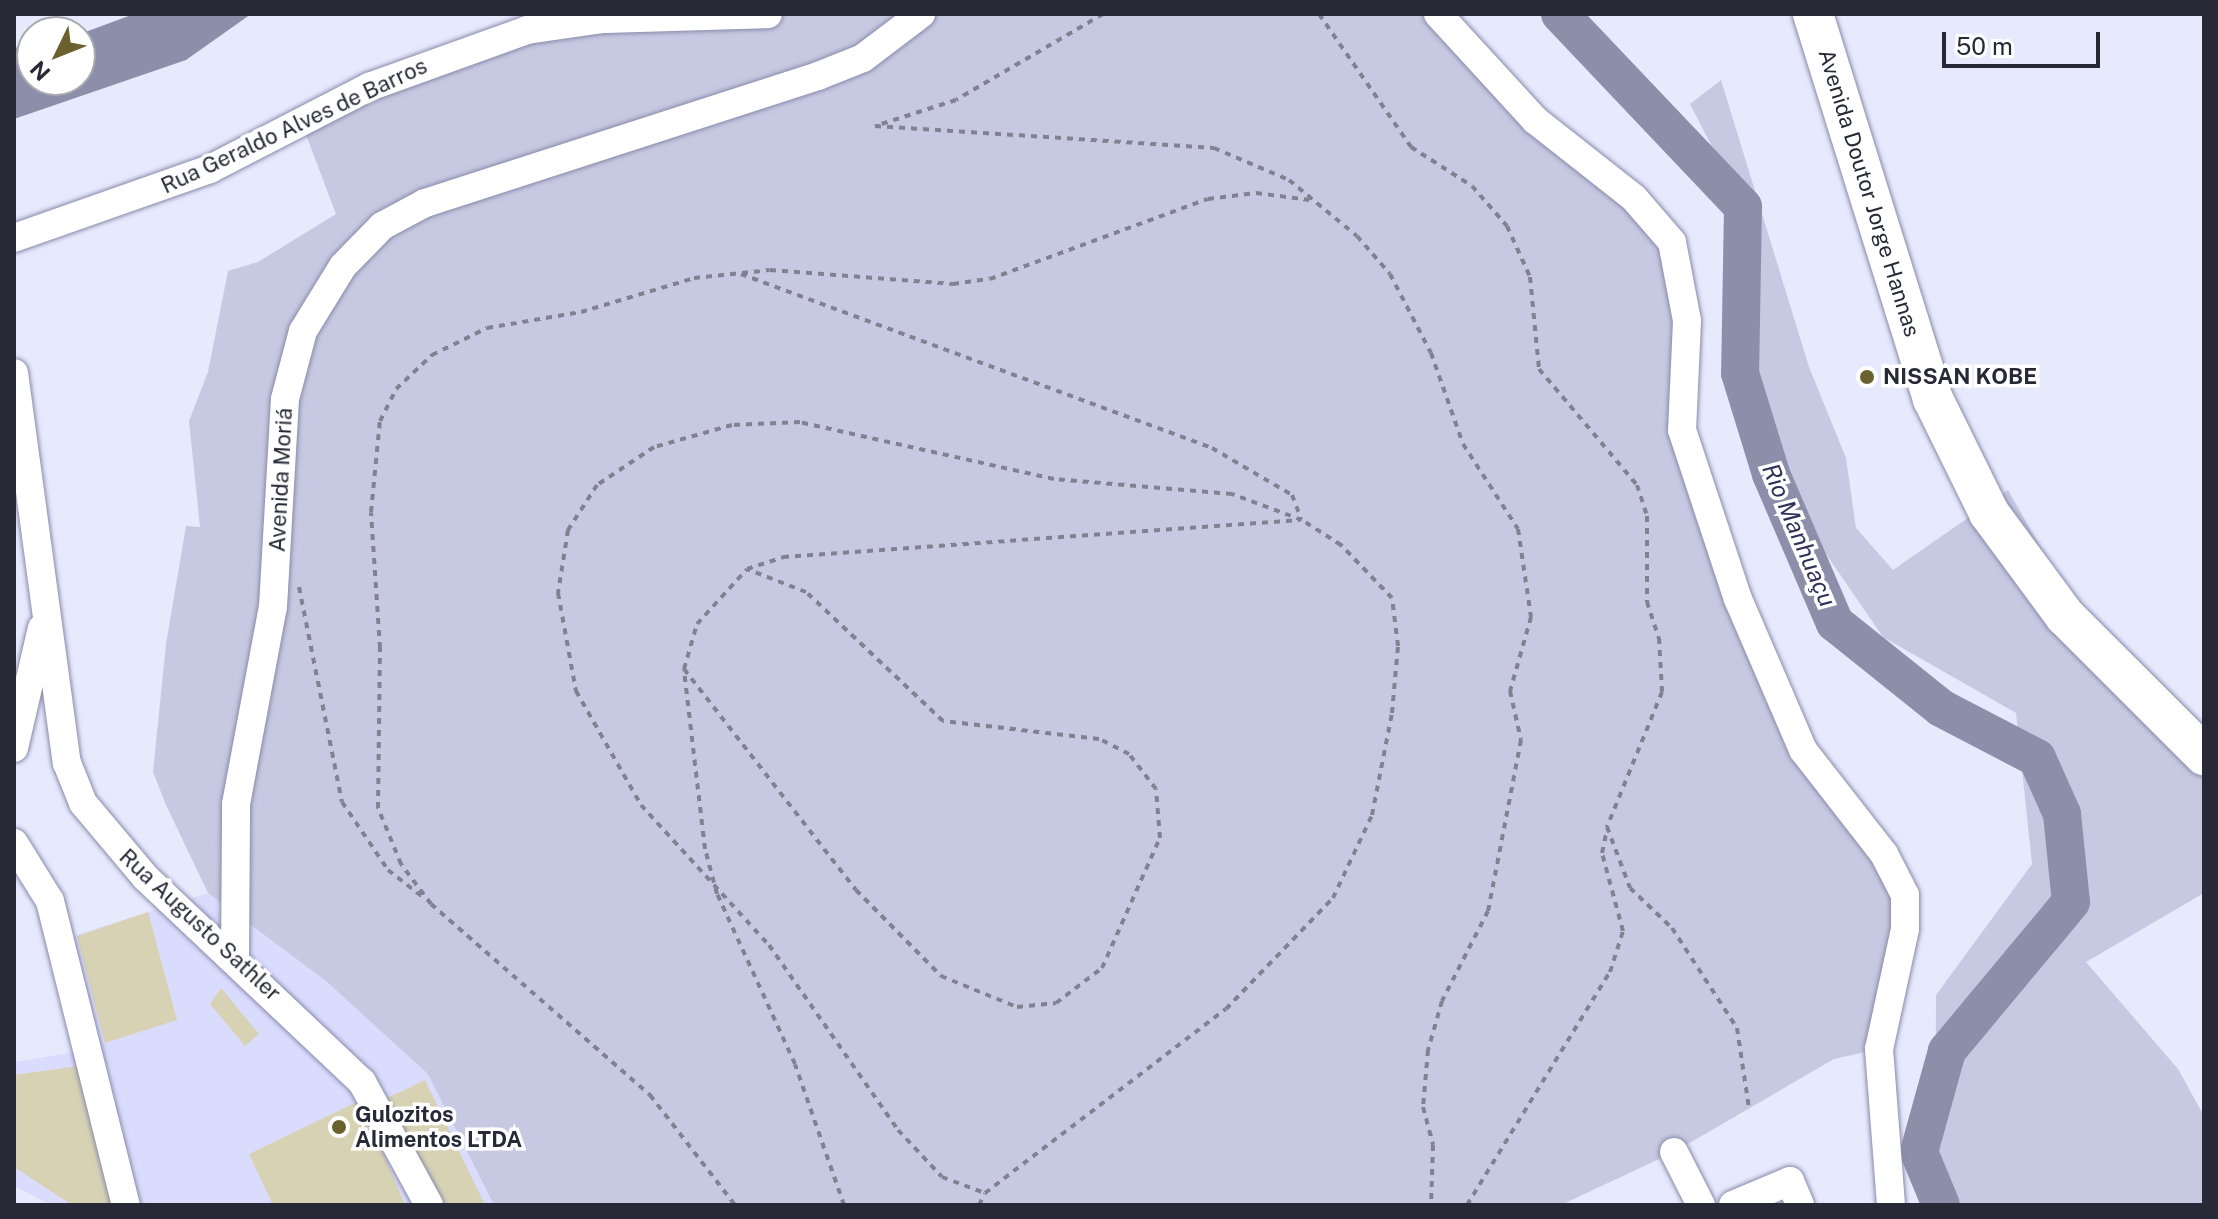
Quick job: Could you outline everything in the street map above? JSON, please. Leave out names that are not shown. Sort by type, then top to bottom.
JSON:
[{"type":"highway","name":"Avenida Doutor Jorge Hannas","points":[[1813,14],[1933,399],[1989,513],[2065,616],[2204,755]]},
{"type":"street","name":"Rua Geraldo Alves de Barros","points":[[14,238],[210,169],[369,87],[527,30],[603,19],[768,14]]},
{"type":"street","name":"Avenida Moriá","points":[[235,960],[236,804],[273,607],[285,399],[303,331],[343,266],[382,226],[425,203],[818,76],[863,58],[921,14]]},
{"type":"street","points":[[1438,14],[1535,120],[1634,198],[1672,242],[1687,321],[1682,430],[1738,599],[1803,750],[1884,854],[1905,895],[1905,929],[1879,1049],[1891,1205]]},
{"type":"street","name":"Rua Augusto Sathler","points":[[14,373],[67,763],[83,803],[111,843],[362,1082],[429,1205]]},
{"type":"street","points":[[14,748],[46,607]]},
{"type":"street","points":[[14,843],[50,901],[126,1205]]},
{"type":"street","points":[[1674,1152],[1701,1205]]},
{"type":"street","points":[[1733,1205],[1795,1193]]},
{"type":"path","points":[[1103,14],[956,100],[875,126],[1214,148],[1263,164],[1357,236],[1390,274],[1431,353],[1463,444],[1518,529],[1527,567],[1531,617],[1510,691],[1521,740],[1500,862],[1488,911],[1442,1001],[1423,1077],[1433,1145],[1431,1205]]},
{"type":"path","points":[[1319,14],[1411,147],[1472,186],[1507,226],[1530,277],[1539,369],[1637,485],[1647,516],[1647,602],[1659,638],[1662,692],[1607,827],[1602,853],[1623,931],[1610,972],[1467,1205]]},
{"type":"path","points":[[431,904],[401,864],[375,784],[380,648],[371,477],[386,405],[432,355],[487,328],[737,273],[990,279],[1208,199],[1256,193],[1313,201]]},
{"type":"path","points":[[737,273],[1212,448],[1292,495],[1302,520]]},
{"type":"path","points":[[979,1205],[985,1193],[1226,1009],[1311,928],[1348,874],[1372,815],[1392,713],[1397,623],[1392,598],[1372,570],[1302,520],[1232,494],[1054,479],[800,422],[706,430],[634,457],[597,485],[568,530],[560,562],[563,639],[576,691],[616,772],[717,894],[769,945],[898,1130],[942,1177],[985,1193]]},
{"type":"path","points":[[844,1205],[795,1064],[717,894],[684,669],[697,624],[747,569],[823,552],[1302,520]]},
{"type":"path","points":[[684,669],[856,890],[941,976],[1017,1007],[1056,1003],[1102,968],[1160,838],[1156,789],[1129,754],[1099,739],[943,721],[806,592],[747,569]]},
{"type":"path","points":[[298,581],[342,802],[388,870],[650,1095],[735,1205]]},
{"type":"path","points":[[1607,827],[1630,888],[1672,928],[1737,1028],[1749,1108]]},
{"type":"shaded area","points":[[134,14],[251,14],[186,60],[96,91],[96,28]]},
{"type":"shaded area","points":[[768,14],[1438,14],[1672,242],[1682,430],[1803,750],[1905,895],[1879,1049],[1834,1059],[1674,1152],[1561,1205],[494,1205],[428,1074],[326,981],[208,893],[153,772],[166,644],[186,526],[200,527],[189,421],[208,372],[228,271],[258,262],[336,214],[302,124],[527,30]]},
{"type":"shaded area","points":[[14,48],[16,96],[81,96],[14,119]]},
{"type":"shaded area","points":[[1721,80],[1809,367],[1846,458],[1856,528],[1893,570],[2008,490],[2061,583],[2204,772],[2204,893],[2086,962],[2178,1069],[2204,1116],[2204,1205],[1949,1205],[1935,1186],[1936,995],[2032,864],[2016,713],[1883,637],[1771,474],[1740,373],[1743,207],[1690,104]]},
{"type":"shaded area","points":[[208,893],[326,981],[429,1074],[494,1205],[51,1205],[14,1186],[14,1062],[87,1050],[61,940]]},
{"type":"building","points":[[148,912],[177,1020],[105,1043],[77,936]]},
{"type":"building","points":[[221,988],[259,1034],[245,1046],[210,1004]]},
{"type":"building","points":[[78,1066],[113,1205],[72,1205],[14,1167],[14,1075]]},
{"type":"building","points":[[425,1080],[485,1205],[437,1205],[385,1099]]},
{"type":"building","name":"Gulozitos Alimentos LTDA","points":[[361,1100],[405,1205],[273,1205],[249,1154]]},
{"type":"waterway","name":"Rio Manhuaçu","points":[[1560,14],[1743,207],[1740,373],[1771,474],[1835,623],[1941,708],[2037,758],[2062,814],[2071,902],[1947,1051],[1919,1152],[1941,1205]]},
{"type":"place","name":"NISSAN KOBE","points":[[1867,377]]},
{"type":"place","name":"Gulozitos Alimentos LTDA","points":[[339,1127]]}]
